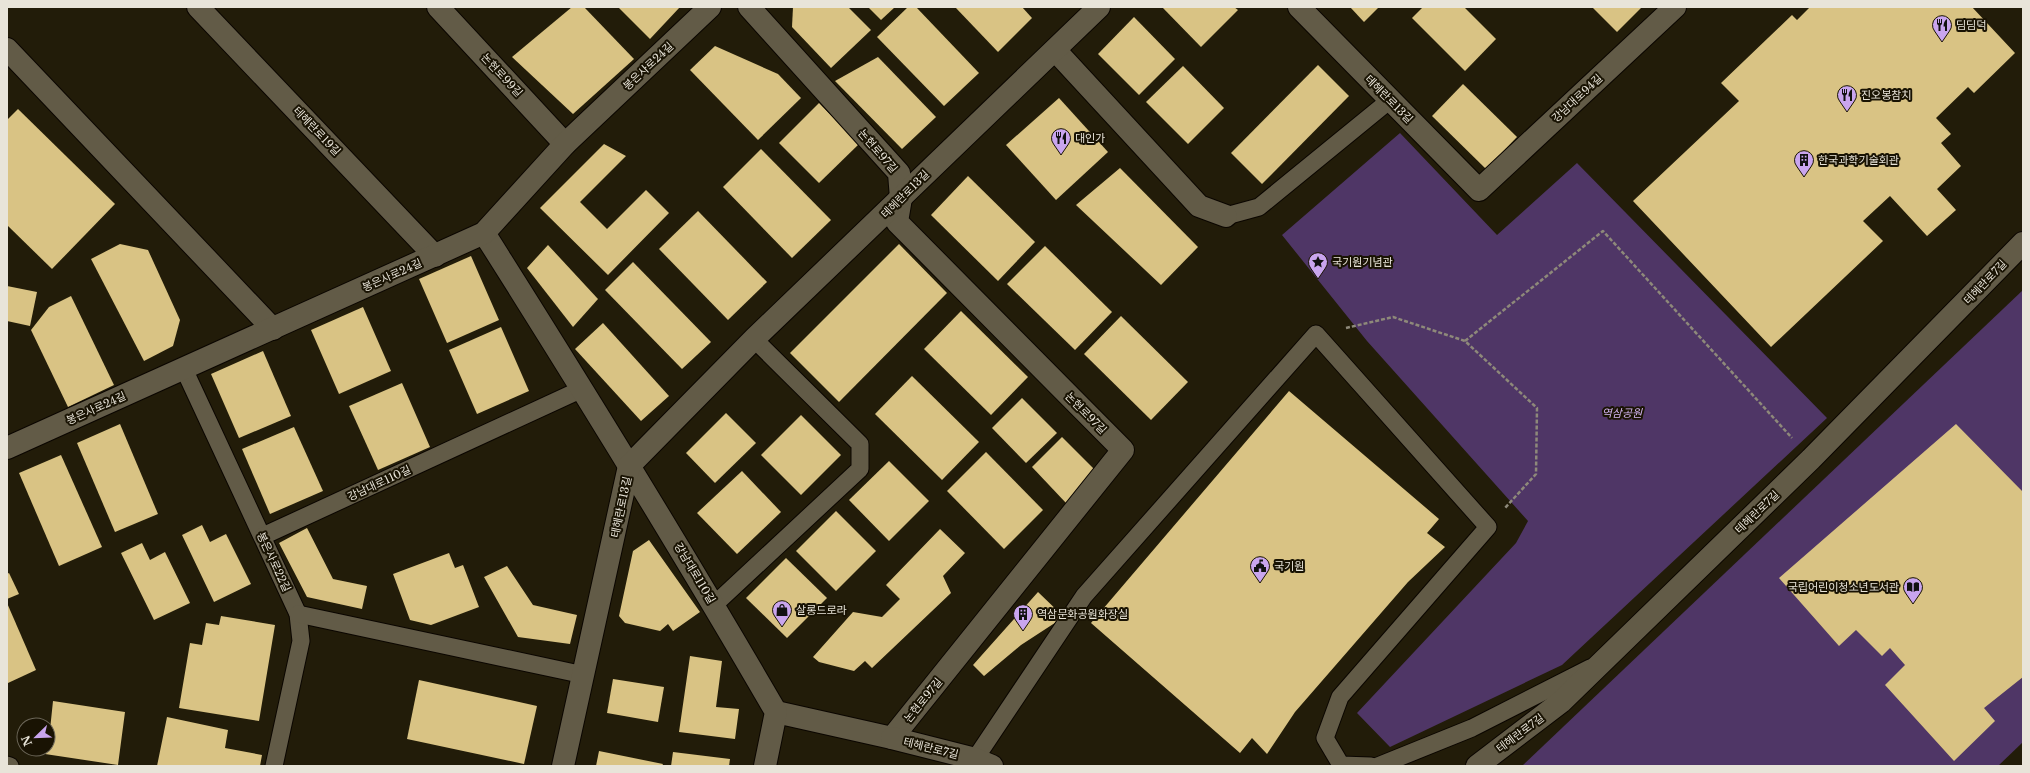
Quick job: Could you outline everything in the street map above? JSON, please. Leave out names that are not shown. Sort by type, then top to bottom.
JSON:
[{"type":"street","name":"테헤란로19길","points":[[198,7],[435,256]]},
{"type":"street","name":"논현로99길","points":[[438,7],[566,144]]},
{"type":"street","name":"봉은사로24길","points":[[7,448],[484,233],[566,144],[710,7]]},
{"type":"street","name":"논현로97길","points":[[749,7],[899,173],[901,198],[898,222],[1123,450],[892,738]]},
{"type":"street","name":"테헤란로13길","points":[[563,766],[630,466],[754,339],[1099,7]]},
{"type":"street","name":"테헤란로13길","points":[[1299,7],[1479,190]]},
{"type":"street","name":"강남대로94길","points":[[1479,190],[1675,7]]},
{"type":"street","points":[[7,48],[272,329]]},
{"type":"street","points":[[1055,50],[1199,206],[1226,216]]},
{"type":"street","name":"강남대로110길","points":[[484,233],[630,466],[714,605],[776,712]]},
{"type":"street","name":"테헤란로7길","points":[[1477,766],[1561,702],[1811,459],[2023,243]]},
{"type":"street","points":[[765,766],[776,712],[892,738]]},
{"type":"street","name":"테헤란로7길","points":[[892,738],[984,762]]},
{"type":"lane","points":[[1226,216],[1258,208],[1390,100]]},
{"type":"lane","points":[[984,762],[1084,596],[1316,334],[1488,527],[1340,697],[1325,738],[1341,765],[1371,766]]},
{"type":"lane","points":[[714,605],[860,468],[860,444],[754,339]]},
{"type":"lane","name":"봉은사로22길","points":[[184,369],[298,614],[301,641],[274,766]]},
{"type":"lane","name":"강남대로110길","points":[[263,536],[582,389]]},
{"type":"lane","points":[[298,614],[584,675]]},
{"type":"lane","points":[[1378,766],[1472,728],[1602,662]]},
{"type":"path","points":[[1466,341],[1603,231],[1811,459]]},
{"type":"path","points":[[1316,334],[1393,317],[1466,341],[1537,408],[1536,474],[1488,527]]},
{"type":"green space","name":"역삼공원","points":[[1400,133],[1497,235],[1577,163],[1827,418],[1562,665],[1390,747],[1357,713],[1516,543],[1528,521],[1367,341],[1282,235]]},
{"type":"green space","points":[[2023,290],[2023,742],[1998,766],[1522,766]]},
{"type":"building","points":[[572,7],[584,7],[634,59],[573,114],[512,57]]},
{"type":"building","points":[[618,7],[680,7],[650,39]]},
{"type":"building","points":[[793,7],[848,7],[871,30],[831,68],[792,27]]},
{"type":"building","points":[[868,7],[895,7],[881,20]]},
{"type":"building","points":[[908,7],[916,7],[979,73],[944,106],[877,37]]},
{"type":"building","points":[[955,7],[1022,7],[1032,18],[998,52]]},
{"type":"building","points":[[1162,7],[1234,7],[1238,10],[1201,47]]},
{"type":"building","points":[[1350,7],[1379,7],[1364,22]]},
{"type":"building","points":[[1423,7],[1464,7],[1496,39],[1465,71],[1412,18]]},
{"type":"building","points":[[1592,7],[1642,7],[1617,32]]},
{"type":"building","name":"한국과학기술회관","points":[[1810,7],[1972,7],[2015,53],[1974,93],[1968,87],[1936,118],[1951,134],[1941,143],[1961,166],[1937,189],[1956,210],[1927,236],[1890,196],[1863,221],[1883,241],[1771,347],[1633,201],[1739,101],[1721,83],[1792,15],[1797,20]]},
{"type":"building","points":[[1134,17],[1175,59],[1139,95],[1098,54]]},
{"type":"building","points":[[715,46],[778,74],[801,98],[758,140],[690,70]]},
{"type":"building","points":[[878,57],[936,117],[902,149],[835,81]]},
{"type":"building","points":[[1318,65],[1349,96],[1262,184],[1231,153]]},
{"type":"building","points":[[1183,66],[1224,108],[1188,144],[1146,102]]},
{"type":"building","points":[[1463,84],[1517,137],[1486,169],[1432,116]]},
{"type":"building","points":[[1059,98],[1108,152],[1056,200],[1006,145]]},
{"type":"building","points":[[819,103],[859,144],[819,183],[779,143]]},
{"type":"building","points":[[18,109],[115,204],[52,269],[7,225],[7,120]]},
{"type":"building","points":[[604,144],[626,156],[580,202],[607,229],[646,190],[669,213],[608,275],[540,208]]},
{"type":"building","points":[[761,149],[831,220],[792,258],[723,187]]},
{"type":"building","points":[[1120,168],[1198,247],[1161,285],[1076,205]]},
{"type":"building","points":[[968,176],[1035,242],[998,281],[931,215]]},
{"type":"building","points":[[698,211],[767,282],[728,320],[659,249]]},
{"type":"building","points":[[120,244],[148,250],[180,320],[173,346],[144,361],[91,259]]},
{"type":"building","points":[[899,244],[947,293],[839,402],[790,353]]},
{"type":"building","points":[[548,245],[598,299],[573,327],[527,268]]},
{"type":"building","points":[[1045,246],[1112,312],[1075,350],[1007,284]]},
{"type":"building","points":[[471,256],[499,320],[447,343],[419,279]]},
{"type":"building","points":[[633,262],[711,342],[682,369],[605,290]]},
{"type":"building","points":[[7,286],[37,292],[30,326],[7,321]]},
{"type":"building","points":[[71,296],[114,385],[68,407],[31,330],[49,307]]},
{"type":"building","points":[[363,307],[391,371],[339,394],[311,330]]},
{"type":"building","points":[[961,311],[1028,377],[991,415],[924,349]]},
{"type":"building","points":[[1121,316],[1188,382],[1151,420],[1084,354]]},
{"type":"building","points":[[603,323],[669,396],[641,421],[575,349]]},
{"type":"building","points":[[501,327],[529,391],[477,414],[449,350]]},
{"type":"building","points":[[263,351],[291,416],[239,438],[211,374]]},
{"type":"building","points":[[912,376],[979,442],[942,480],[875,414]]},
{"type":"building","points":[[402,383],[430,447],[378,470],[349,406]]},
{"type":"building","name":"국기원","points":[[1289,391],[1439,519],[1427,533],[1445,547],[1408,582],[1295,712],[1267,754],[1252,738],[1240,753],[1091,623]]},
{"type":"building","points":[[1022,398],[1057,433],[1026,463],[992,428]]},
{"type":"building","points":[[726,413],[756,443],[715,483],[686,453]]},
{"type":"building","points":[[801,415],[841,455],[801,495],[761,455]]},
{"type":"building","points":[[120,424],[158,514],[115,532],[77,443]]},
{"type":"building","name":"국립어린이청소년도서관","points":[[1956,424],[2023,492],[2023,677],[1984,708],[1995,721],[1954,761],[1885,685],[1905,665],[1890,648],[1882,656],[1856,630],[1839,646],[1779,578]]},
{"type":"building","points":[[294,427],[323,491],[270,514],[242,449]]},
{"type":"building","points":[[1062,437],[1097,472],[1066,503],[1032,467]]},
{"type":"building","points":[[986,452],[1043,510],[1004,549],[947,491]]},
{"type":"building","points":[[61,455],[102,547],[59,566],[19,473]]},
{"type":"building","points":[[889,461],[929,501],[889,541],[849,500]]},
{"type":"building","points":[[742,471],[781,512],[737,554],[697,513]]},
{"type":"building","points":[[836,511],[876,551],[836,591],[796,551]]},
{"type":"building","points":[[202,525],[210,542],[226,534],[251,584],[214,602],[182,535]]},
{"type":"building","points":[[307,528],[333,579],[367,586],[362,609],[307,597],[279,543]]},
{"type":"building","points":[[940,529],[965,553],[943,576],[951,593],[872,668],[865,661],[854,671],[819,662],[813,657],[853,612],[882,617],[900,599],[886,585]]},
{"type":"building","points":[[649,540],[700,612],[673,631],[668,624],[660,631],[625,623],[619,616],[633,551]]},
{"type":"building","points":[[142,543],[150,560],[165,552],[190,603],[154,620],[121,553]]},
{"type":"building","points":[[449,553],[455,568],[463,565],[479,607],[431,625],[410,620],[393,574]]},
{"type":"building","points":[[786,558],[827,598],[787,638],[746,598]]},
{"type":"building","points":[[507,566],[533,605],[577,615],[570,644],[518,637],[484,577]]},
{"type":"building","points":[[9,573],[19,594],[7,599],[7,574]]},
{"type":"building","name":"역삼문화공원화장실","points":[[1038,592],[1064,617],[1021,645],[984,676],[973,665]]},
{"type":"building","points":[[7,603],[36,670],[8,683],[7,682]]},
{"type":"building","points":[[221,616],[275,625],[259,721],[179,708],[190,643],[202,645],[206,623],[219,625]]},
{"type":"building","points":[[690,656],[722,661],[716,707],[739,709],[735,739],[679,732]]},
{"type":"building","points":[[613,679],[664,687],[658,722],[607,713]]},
{"type":"building","points":[[419,680],[537,706],[524,764],[407,739]]},
{"type":"building","points":[[53,701],[125,712],[118,765],[56,756],[56,717],[51,717]]},
{"type":"building","points":[[167,717],[228,730],[225,748],[262,755],[260,766],[157,766]]},
{"type":"building","points":[[599,751],[663,764],[662,766],[596,766]]},
{"type":"building","points":[[673,752],[730,759],[729,766],[671,766]]},
{"type":"place","name":"딤딤덕","points":[[1942,42]]},
{"type":"place","name":"진오봉참치","points":[[1847,112]]},
{"type":"place","name":"대인가","points":[[1061,155]]},
{"type":"place","name":"한국과학기술회관","points":[[1804,177]]},
{"type":"place","name":"국기원기념관","points":[[1318,279]]},
{"type":"place","name":"국기원","points":[[1260,583]]},
{"type":"place","name":"국립어린이청소년도서관","points":[[1913,604]]},
{"type":"place","name":"살롱드로라","points":[[782,627]]},
{"type":"place","name":"역삼문화공원화장실","points":[[1023,631]]}]
